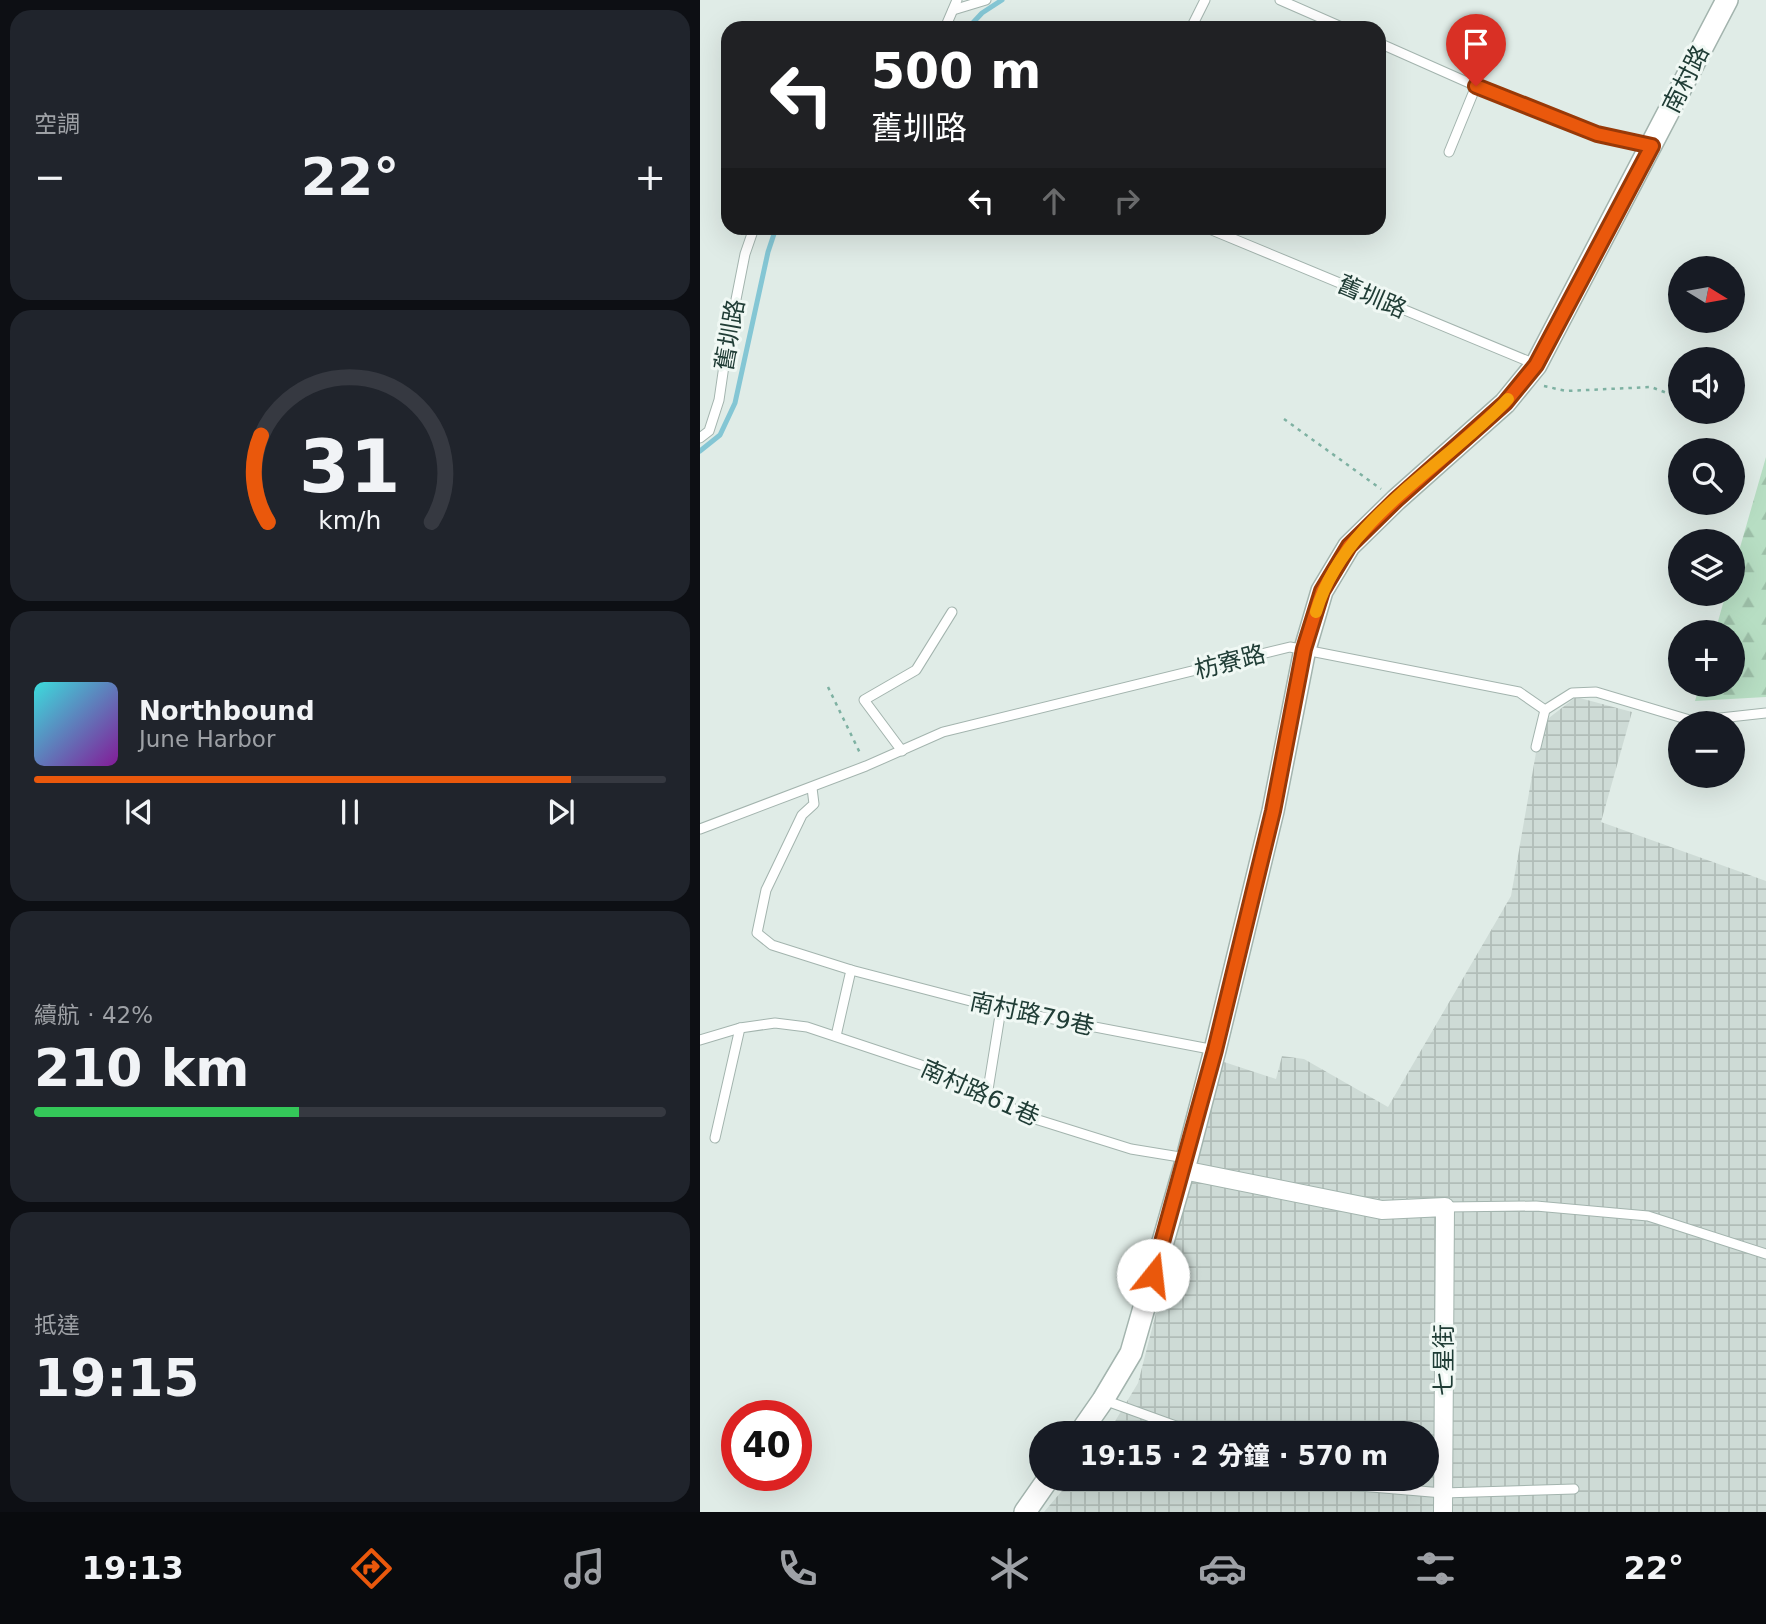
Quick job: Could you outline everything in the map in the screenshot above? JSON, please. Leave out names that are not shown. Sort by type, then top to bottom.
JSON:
[{"type":"street","name":"南村路","points":[[1088,1421],[1131,1353],[1185,1164],[1273,811],[1304,649],[1322,591],[1349,546],[1396,500],[1505,403],[1536,365],[1727,0]]},
{"type":"street","points":[[1185,1164],[1382,1210],[1445,1207]]},
{"type":"street","name":"七星街","points":[[1443,1512],[1445,1207]]},
{"type":"street","points":[[1025,1512],[1040,1491]]},
{"type":"lane","points":[[948,21],[957,0]]},
{"type":"lane","points":[[953,10],[986,0]]},
{"type":"lane","points":[[1194,21],[1205,0]]},
{"type":"lane","points":[[1280,0],[1328,21]]},
{"type":"lane","points":[[1386,46],[1476,86],[1597,134],[1652,146]]},
{"type":"lane","points":[[1449,152],[1476,86]]},
{"type":"lane","name":"舊圳路","points":[[700,438],[709,431],[719,400],[727,345],[745,254],[752,235]]},
{"type":"lane","name":"舊圳路","points":[[1224,235],[1536,365]]},
{"type":"lane","points":[[902,751],[864,700],[916,670],[952,612]]},
{"type":"lane","name":"枋寮路","points":[[700,829],[812,788],[943,732],[1290,647],[1519,692],[1545,710]]},
{"type":"lane","points":[[1536,747],[1545,710],[1572,693],[1596,692],[1693,721],[1766,713]]},
{"type":"lane","name":"南村路79巷","points":[[812,788],[814,804],[802,815],[766,890],[757,933],[772,944],[851,970],[1001,1009],[1215,1050]]},
{"type":"lane","points":[[836,1036],[851,970]]},
{"type":"lane","points":[[987,1096],[1001,1009]]},
{"type":"lane","name":"南村路61巷","points":[[740,1028],[775,1023],[807,1027],[936,1070],[1032,1118],[1185,1164]]},
{"type":"lane","points":[[700,1040],[740,1028],[715,1138]]},
{"type":"lane","points":[[1445,1207],[1536,1206],[1648,1216],[1766,1254]]},
{"type":"lane","points":[[1103,1400],[1162,1421]]},
{"type":"lane","points":[[1416,1491],[1443,1493],[1574,1489]]},
{"type":"path","points":[[1523,382],[1566,391],[1651,387],[1668,393]]},
{"type":"path","points":[[1284,419],[1396,500]]},
{"type":"path","points":[[828,687],[866,766]]},
{"type":"shaded area","points":[[1576,697],[1632,712],[1601,822],[1766,881],[1766,1512],[1044,1512],[1062,1491],[1439,1491],[1439,1421],[1115,1421],[1138,1383],[1221,1061],[1276,1079],[1282,1056],[1304,1059],[1388,1107],[1511,896],[1541,724]]},
{"type":"green space","points":[[1766,457],[1766,697],[1695,701],[1696,697],[1745,697],[1745,620],[1718,620],[1722,606],[1745,606],[1745,530]]},
{"type":"waterway","points":[[975,21],[1002,0]]},
{"type":"waterway","points":[[700,451],[720,435],[735,403],[774,235]]},
{"type":"slow traffic","points":[[1316,612],[1322,591],[1349,546],[1508,399]]},
{"type":"route","points":[[1153,1275],[1215,1050],[1273,811],[1304,649],[1322,591],[1349,546],[1396,500],[1505,403],[1536,365],[1652,146],[1597,134],[1476,86]]}]
